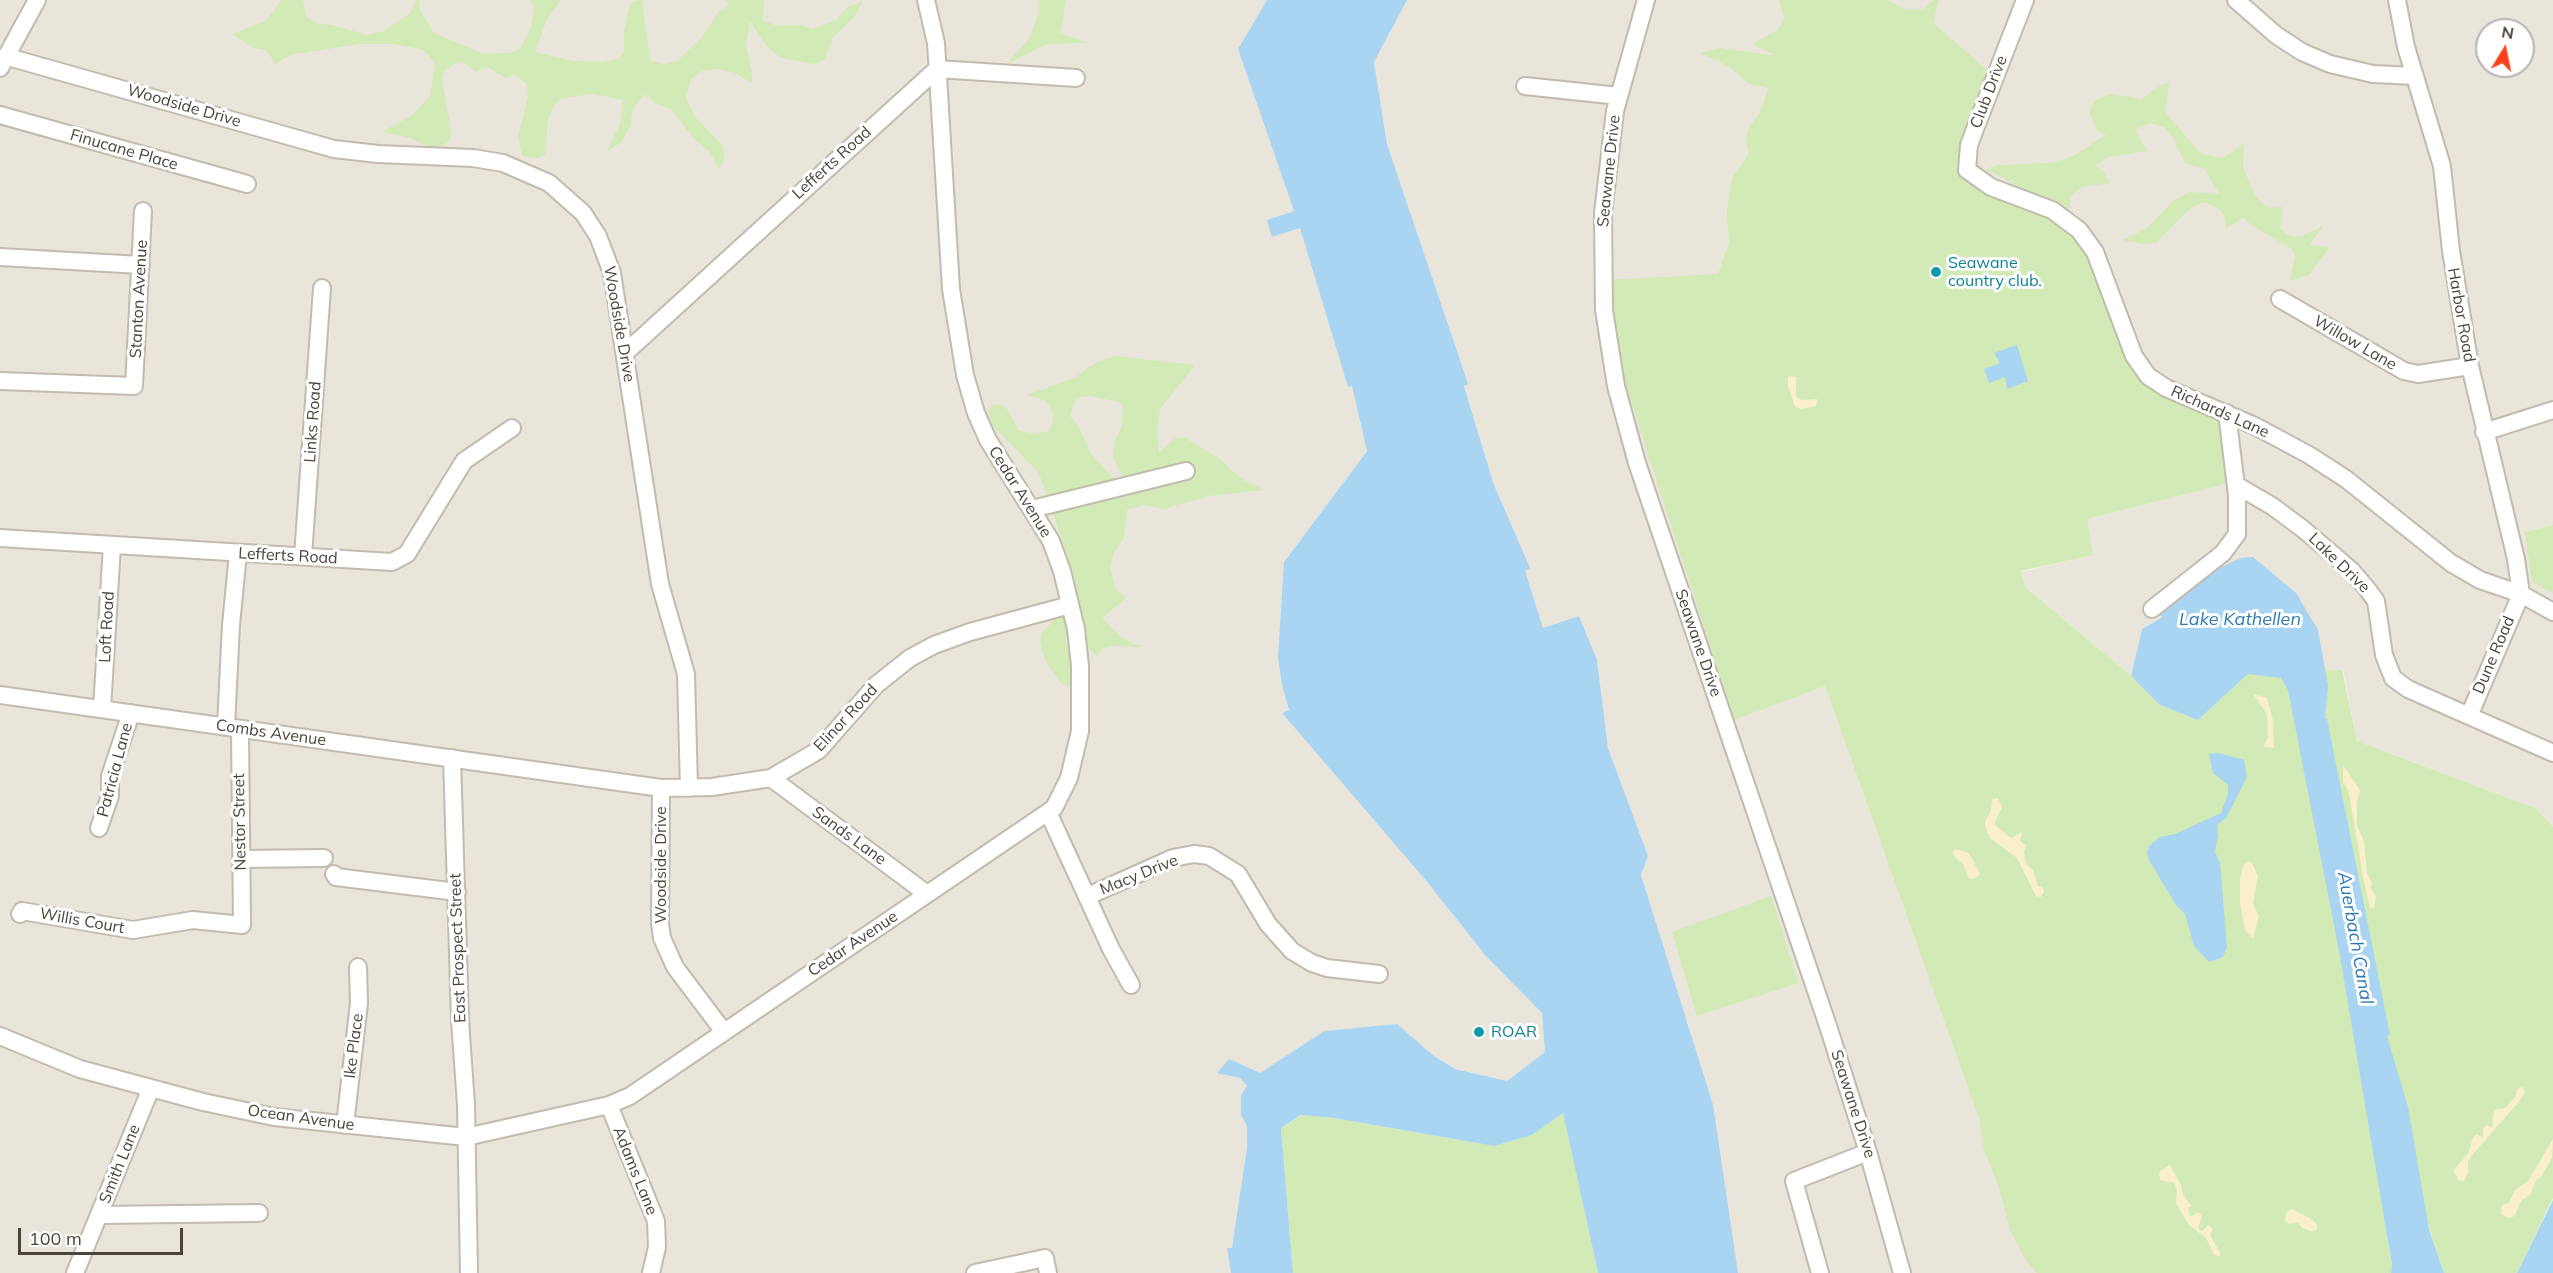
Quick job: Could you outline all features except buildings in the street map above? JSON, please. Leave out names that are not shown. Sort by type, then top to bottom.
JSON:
[{"type":"street","points":[[4,62],[38,0]]},
{"type":"street","name":"Cedar Avenue","points":[[609,1105],[630,1096],[1048,812],[1060,797],[1069,778],[1080,731],[1080,666],[1076,629],[1051,541],[988,440],[976,413],[964,375],[951,289],[936,43],[926,0]]},
{"type":"street","name":"Seawane Drive","points":[[1646,0],[1619,96],[1608,156],[1602,247],[1604,310],[1616,386],[1637,463],[1868,1152],[1902,1273]]},
{"type":"street","name":"Club Drive","points":[[1980,181],[1966,170],[1969,145],[2025,0]]},
{"type":"street","points":[[2236,0],[2276,35],[2302,52],[2330,64],[2373,74],[2415,75]]},
{"type":"street","name":"Harbor Road","points":[[2397,0],[2415,75],[2442,166],[2451,251],[2470,366],[2516,559],[2521,594]]},
{"type":"street","name":"Woodside Drive","points":[[4,62],[334,149],[378,154],[473,158],[502,163],[529,173],[563,194],[583,213],[598,236],[612,273],[660,586],[681,648],[686,674],[688,788]]},
{"type":"street","points":[[937,69],[1076,78]]},
{"type":"street","name":"Lefferts Road","points":[[625,353],[937,69]]},
{"type":"street","points":[[1526,86],[1619,96]]},
{"type":"street","name":"Finucane Place","points":[[0,115],[247,184]]},
{"type":"street","name":"Richards Lane","points":[[1980,181],[2052,210],[2072,223],[2095,252],[2134,356],[2148,376],[2166,388],[2255,426],[2328,467],[2451,563],[2480,580],[2521,594]]},
{"type":"street","name":"Stanton Avenue","points":[[0,381],[134,386],[143,211]]},
{"type":"street","points":[[0,257],[141,265]]},
{"type":"street","name":"Links Road","points":[[303,556],[322,288]]},
{"type":"street","name":"Willow Lane","points":[[2280,299],[2403,371],[2418,374],[2470,366]]},
{"type":"street","points":[[2484,432],[2553,410]]},
{"type":"street","points":[[2152,609],[2212,562],[2234,540],[2239,526],[2227,413]]},
{"type":"street","name":"Lefferts Road","points":[[0,538],[392,562],[402,559],[407,554],[464,461],[475,451],[512,428]]},
{"type":"street","points":[[1032,509],[1186,471]]},
{"type":"street","name":"Lake Drive","points":[[2236,486],[2271,506],[2303,529],[2351,570],[2368,590],[2376,601],[2384,655],[2393,678],[2408,689],[2553,753]]},
{"type":"street","name":"Loft Road","points":[[102,709],[112,545]]},
{"type":"street","points":[[233,728],[231,625],[237,553]]},
{"type":"street","points":[[2521,594],[2553,612]]},
{"type":"street","name":"Dune Road","points":[[2469,716],[2521,594]]},
{"type":"street","name":"Elinor Road","points":[[541,771],[661,788],[735,785],[771,778],[819,750],[876,685],[910,658],[934,645],[970,632],[1070,605]]},
{"type":"street","name":"Combs Avenue","points":[[0,695],[541,771]]},
{"type":"street","name":"Patricia Lane","points":[[99,828],[110,796],[110,776],[131,713]]},
{"type":"street","name":"Nestor Street","points":[[233,728],[242,914]]},
{"type":"street","name":"East Prospect Street","points":[[452,758],[469,1273]]},
{"type":"street","name":"Sands Lane","points":[[771,778],[927,894]]},
{"type":"street","name":"Woodside Drive","points":[[661,788],[660,923],[662,938],[675,967],[724,1032]]},
{"type":"street","name":"Macy Drive","points":[[1048,812],[1111,949],[1131,985]]},
{"type":"street","name":"Macy Drive","points":[[1088,896],[1173,858],[1194,855],[1209,856],[1224,863],[1238,874],[1268,924],[1292,951],[1312,963],[1328,968],[1379,974]]},
{"type":"street","points":[[241,859],[324,858]]},
{"type":"street","points":[[334,874],[336,877],[457,892]]},
{"type":"street","name":"Willis Court","points":[[20,914],[22,911],[133,930],[193,920],[242,925],[242,914]]},
{"type":"street","name":"Ike Place","points":[[345,1125],[359,1003],[358,967]]},
{"type":"street","name":"Ocean Avenue","points":[[0,1036],[80,1069],[274,1117],[466,1137],[609,1105]]},
{"type":"street","name":"Smith Lane","points":[[75,1273],[151,1088]]},
{"type":"street","name":"Adams Lane","points":[[609,1105],[656,1221],[657,1247],[651,1273]]},
{"type":"street","points":[[1820,1273],[1794,1181],[1868,1152]]},
{"type":"street","points":[[99,1215],[259,1213]]},
{"type":"street","points":[[975,1273],[1045,1258],[1048,1273]]},
{"type":"shaded area","points":[[0,0],[1267,0],[1238,49],[1294,211],[1267,220],[1300,228],[1348,386],[1352,386],[1367,451],[1284,562],[1282,685],[1289,710],[1282,713],[1428,883],[1485,955],[1543,1013],[1545,1052],[1507,1081],[1455,1069],[1434,1056],[1397,1024],[1324,1031],[1260,1073],[1232,1249],[1231,1273],[0,1273]]},
{"type":"shaded area","points":[[1407,0],[1825,0],[1718,275],[1734,719],[1825,686],[1985,1136],[2087,1273],[1738,1273],[1688,1022],[1685,1023],[1641,875],[1648,856],[1608,748],[1597,660],[1579,616],[1543,628],[1524,571],[1529,568],[1494,485],[1464,385],[1467,384],[1387,144],[1374,62]]},
{"type":"shaded area","points":[[1851,0],[2553,0],[2553,525],[2526,532],[2533,581],[2553,593],[2553,827],[2537,809],[2357,741],[2343,670],[2324,672],[2318,630],[2162,616],[2142,629],[2131,676],[2025,587],[2021,572],[2092,555],[2086,519],[2234,482],[2152,380],[1974,176]]},
{"type":"green space","points":[[281,0],[303,0],[306,16],[315,23],[332,25],[367,35],[384,31],[410,13],[416,0],[419,0],[420,10],[434,33],[483,54],[511,53],[520,49],[531,27],[534,8],[530,0],[561,0],[547,19],[535,52],[573,61],[601,62],[618,59],[624,53],[624,32],[629,8],[633,1],[642,0],[650,60],[664,64],[677,61],[702,37],[719,11],[729,5],[724,0],[764,0],[763,20],[774,25],[801,25],[812,29],[836,20],[849,6],[863,0],[855,16],[832,38],[825,59],[814,64],[781,58],[768,48],[750,21],[746,45],[752,83],[733,72],[715,69],[702,71],[691,79],[686,98],[696,118],[723,146],[724,158],[719,170],[710,152],[693,138],[672,110],[655,103],[645,94],[633,108],[630,125],[622,142],[607,151],[620,124],[623,100],[594,94],[561,98],[554,105],[548,120],[545,155],[537,158],[522,156],[518,136],[528,98],[527,84],[514,74],[506,78],[487,67],[476,72],[465,63],[457,62],[444,71],[442,79],[451,130],[450,140],[441,148],[382,132],[412,115],[430,96],[435,64],[428,54],[421,49],[392,44],[360,44],[289,55],[276,64],[266,50],[254,48],[232,34],[267,20]]},
{"type":"green space","points":[[1038,0],[1066,0],[1060,33],[1090,43],[1046,44],[1005,65],[1029,39],[1039,12]]},
{"type":"green space","points":[[1779,0],[1887,0],[1907,10],[1923,9],[1934,0],[1939,0],[1933,23],[1995,77],[1965,164],[1974,176],[2072,218],[2152,380],[2226,414],[2234,482],[2087,519],[2093,555],[2021,571],[2025,587],[2131,676],[2160,705],[2198,720],[2248,674],[2342,670],[2357,741],[2537,809],[2553,827],[2553,1198],[2517,1273],[2444,1273],[2427,1221],[2387,1236],[2391,1273],[2037,1273],[2025,1259],[2011,1232],[1999,1188],[1984,1150],[1979,1119],[1825,686],[1734,720],[1625,382],[1608,280],[1718,274],[1729,243],[1727,212],[1732,178],[1749,154],[1746,140],[1748,130],[1762,109],[1768,88],[1749,84],[1730,67],[1700,53],[1720,48],[1777,56],[1752,44],[1778,30],[1784,18]]},
{"type":"green space","points":[[2169,83],[2165,112],[2197,150],[2205,155],[2223,158],[2244,143],[2243,168],[2256,197],[2263,204],[2272,208],[2283,207],[2280,228],[2288,235],[2300,237],[2323,226],[2309,245],[2330,247],[2309,275],[2290,281],[2295,256],[2292,249],[2251,225],[2243,217],[2226,229],[2224,216],[2219,209],[2207,203],[2197,204],[2186,212],[2156,243],[2144,244],[2122,240],[2146,229],[2174,200],[2190,192],[2219,194],[2205,169],[2185,163],[2173,137],[2165,128],[2155,124],[2147,124],[2135,130],[2147,151],[2107,157],[2096,166],[2104,172],[2110,183],[2082,187],[2072,195],[2067,212],[1986,169],[1997,165],[2051,163],[2074,156],[2106,135],[2097,130],[2090,115],[2091,106],[2098,99],[2113,94],[2141,99],[2163,84]]},
{"type":"green space","points":[[1114,356],[1195,365],[1160,409],[1157,432],[1159,453],[1174,439],[1184,437],[1220,459],[1240,478],[1264,490],[1209,496],[1163,509],[1144,505],[1127,510],[1124,538],[1114,552],[1110,566],[1115,588],[1126,598],[1102,618],[1121,637],[1141,647],[1111,646],[1102,649],[1097,657],[1086,644],[1065,637],[1074,672],[1074,690],[1060,682],[1045,660],[1040,643],[1042,632],[1055,619],[1064,616],[1082,619],[1072,569],[1039,473],[994,427],[988,412],[992,404],[1001,405],[1007,409],[1018,430],[1035,434],[1048,431],[1053,422],[1053,413],[1046,401],[1027,395],[1074,378],[1097,362]],"holes":[[[1090,396],[1119,402],[1123,406],[1122,425],[1114,443],[1113,458],[1126,482],[1126,492],[1090,453],[1079,427],[1070,416],[1075,401],[1081,397]]]},
{"type":"green space","points":[[2553,525],[2553,593],[2532,582],[2525,532]]},
{"type":"green space","points":[[1771,896],[1798,983],[1697,1016],[1672,932]]},
{"type":"green space","points":[[1563,1112],[1598,1273],[1293,1273],[1281,1128],[1302,1115],[1334,1118],[1494,1146],[1532,1135]]},
{"type":"sand","points":[[1788,377],[1796,377],[1796,396],[1801,400],[1817,399],[1816,406],[1802,409],[1795,407],[1788,387]]},
{"type":"sand","points":[[2253,694],[2267,698],[2273,720],[2274,748],[2263,747],[2268,737],[2267,714]]},
{"type":"sand","points":[[2343,765],[2360,790],[2357,802],[2357,826],[2364,841],[2367,873],[2372,883],[2370,888],[2376,896],[2374,908],[2370,908],[2363,878],[2349,793],[2343,782]]},
{"type":"sand","points":[[1998,798],[2002,807],[1994,824],[2011,838],[2022,832],[2020,841],[2027,846],[2024,851],[2026,864],[2033,870],[2038,886],[2043,888],[2044,892],[2041,897],[2036,896],[2017,858],[1990,838],[1986,829],[1985,822],[1991,810],[1992,799]]},
{"type":"sand","points":[[1955,849],[1969,853],[1980,874],[1976,878],[1969,879],[1962,862],[1958,861],[1952,853]]},
{"type":"sand","points":[[2248,861],[2252,863],[2258,876],[2253,904],[2259,916],[2253,939],[2245,930],[2240,903],[2240,880],[2243,865]]},
{"type":"sand","points":[[2523,1087],[2525,1093],[2473,1154],[2468,1161],[2468,1173],[2464,1181],[2459,1181],[2453,1171],[2469,1152],[2473,1137],[2477,1134],[2483,1138],[2483,1128],[2487,1125],[2492,1128],[2494,1110],[2505,1108],[2515,1097],[2517,1089]]},
{"type":"sand","points":[[2553,1139],[2552,1158],[2541,1177],[2536,1180],[2530,1195],[2521,1201],[2515,1215],[2511,1218],[2501,1214],[2502,1205],[2509,1203],[2515,1190],[2528,1181]]},
{"type":"sand","points":[[2170,1165],[2181,1185],[2183,1195],[2192,1206],[2188,1208],[2190,1217],[2198,1212],[2202,1216],[2198,1228],[2202,1231],[2208,1225],[2213,1229],[2210,1235],[2221,1254],[2219,1257],[2214,1254],[2206,1238],[2189,1225],[2176,1203],[2177,1190],[2174,1183],[2160,1180],[2159,1172]]},
{"type":"sand","points":[[2291,1209],[2310,1218],[2317,1224],[2317,1229],[2312,1232],[2298,1223],[2289,1224],[2285,1221],[2286,1213]]},
{"type":"water","points":[[1267,0],[1407,0],[1374,62],[1387,144],[1468,384],[1464,386],[1494,485],[1530,568],[1525,571],[1543,628],[1579,616],[1597,660],[1608,748],[1648,856],[1641,875],[1713,1105],[1738,1273],[1598,1273],[1563,1113],[1532,1135],[1494,1146],[1334,1118],[1301,1115],[1281,1128],[1293,1273],[1231,1273],[1227,1248],[1232,1248],[1247,1148],[1247,1126],[1241,1115],[1241,1096],[1247,1086],[1240,1078],[1217,1073],[1229,1059],[1260,1073],[1324,1031],[1397,1024],[1434,1056],[1455,1069],[1507,1081],[1545,1052],[1542,1013],[1485,955],[1428,883],[1282,713],[1289,710],[1278,657],[1284,562],[1367,451],[1352,386],[1348,387],[1300,228],[1272,237],[1267,220],[1294,211],[1238,49]]},
{"type":"water","points":[[2017,345],[2028,381],[2007,389],[2005,377],[1989,383],[1984,369],[2000,363],[1994,353]]},
{"type":"water","points":[[2253,557],[2296,593],[2318,630],[2328,685],[2325,718],[2390,1035],[2387,1036],[2408,1107],[2429,1229],[2444,1273],[2391,1273],[2392,1265],[2340,956],[2288,690],[2281,678],[2248,674],[2198,720],[2160,705],[2131,676],[2142,629],[2162,617],[2159,614],[2213,571],[2240,558]]},
{"type":"water","points":[[2218,753],[2244,760],[2247,777],[2226,818],[2217,825],[2218,836],[2215,852],[2220,863],[2227,947],[2223,957],[2209,962],[2194,946],[2185,914],[2176,905],[2149,860],[2147,852],[2150,845],[2160,837],[2175,834],[2221,813],[2228,794],[2228,785],[2213,773],[2209,754]]},
{"type":"water","points":[[2553,1200],[2553,1273],[2517,1273],[2551,1204]]},
{"type":"place","name":"Seawane country club.","points":[[1936,272]]},
{"type":"place","name":"ROAR","points":[[1479,1032]]},
{"type":"water label","name":"Lake Kathellen","points":[[2240,620]]},
{"type":"water label","name":"Auerbach Canal","points":[[2355,938]]}]
